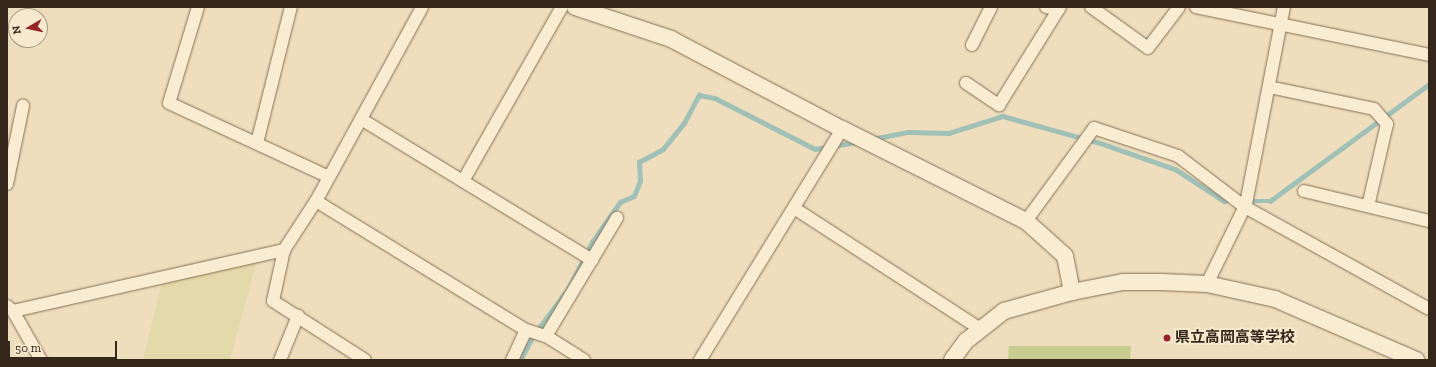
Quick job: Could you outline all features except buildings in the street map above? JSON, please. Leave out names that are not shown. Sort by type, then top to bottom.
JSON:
[{"type":"street","points":[[198,7],[169,103],[329,177]]},
{"type":"street","points":[[257,143],[291,7]]},
{"type":"street","points":[[364,360],[273,301],[284,250],[316,201],[422,7]]},
{"type":"street","points":[[463,181],[562,7]]},
{"type":"street","points":[[575,7],[671,39],[842,129],[1026,221],[1064,256],[1072,292]]},
{"type":"street","points":[[972,45],[991,7]]},
{"type":"street","points":[[966,83],[999,105],[1059,8],[1046,7]]},
{"type":"street","points":[[1091,7],[1148,48],[1179,7]]},
{"type":"street","points":[[1196,7],[1281,26],[1429,55]]},
{"type":"street","points":[[1207,284],[1245,202],[1284,7]]},
{"type":"street","points":[[1269,87],[1374,109],[1387,124],[1368,206]]},
{"type":"street","points":[[7,184],[23,106]]},
{"type":"street","points":[[361,119],[592,260]]},
{"type":"street","points":[[1026,221],[1094,128],[1178,156],[1230,194],[1429,309]]},
{"type":"street","points":[[700,360],[842,129]]},
{"type":"street","points":[[1304,191],[1429,221]]},
{"type":"street","points":[[316,201],[526,330],[546,336],[584,360]]},
{"type":"street","points":[[794,208],[979,328]]},
{"type":"street","points":[[546,336],[617,218]]},
{"type":"street","points":[[41,360],[10,308],[284,250]]},
{"type":"street","points":[[952,360],[966,341],[979,328],[1004,311],[1072,292],[1123,282],[1207,284],[1275,299],[1416,360]]},
{"type":"street","points":[[280,360],[298,316]]},
{"type":"street","points":[[512,360],[526,330]]},
{"type":"shaded area","points":[[259,253],[230,360],[143,360],[164,273]]},
{"type":"green space","points":[[1009,346],[1131,346],[1130,360],[1008,360]]},
{"type":"waterway","points":[[1247,201],[1270,201],[1429,84]]},
{"type":"waterway","points":[[520,360],[535,333],[568,289],[592,242],[620,202],[634,196],[640,181],[639,162],[663,149],[684,123],[699,95],[715,98],[815,149],[857,142]]},
{"type":"waterway","points":[[872,139],[909,132],[949,133],[1003,116],[1097,142],[1175,169],[1224,201],[1232,201]]},
{"type":"place","name":"県立高岡高等学校","points":[[1167,338]]}]
